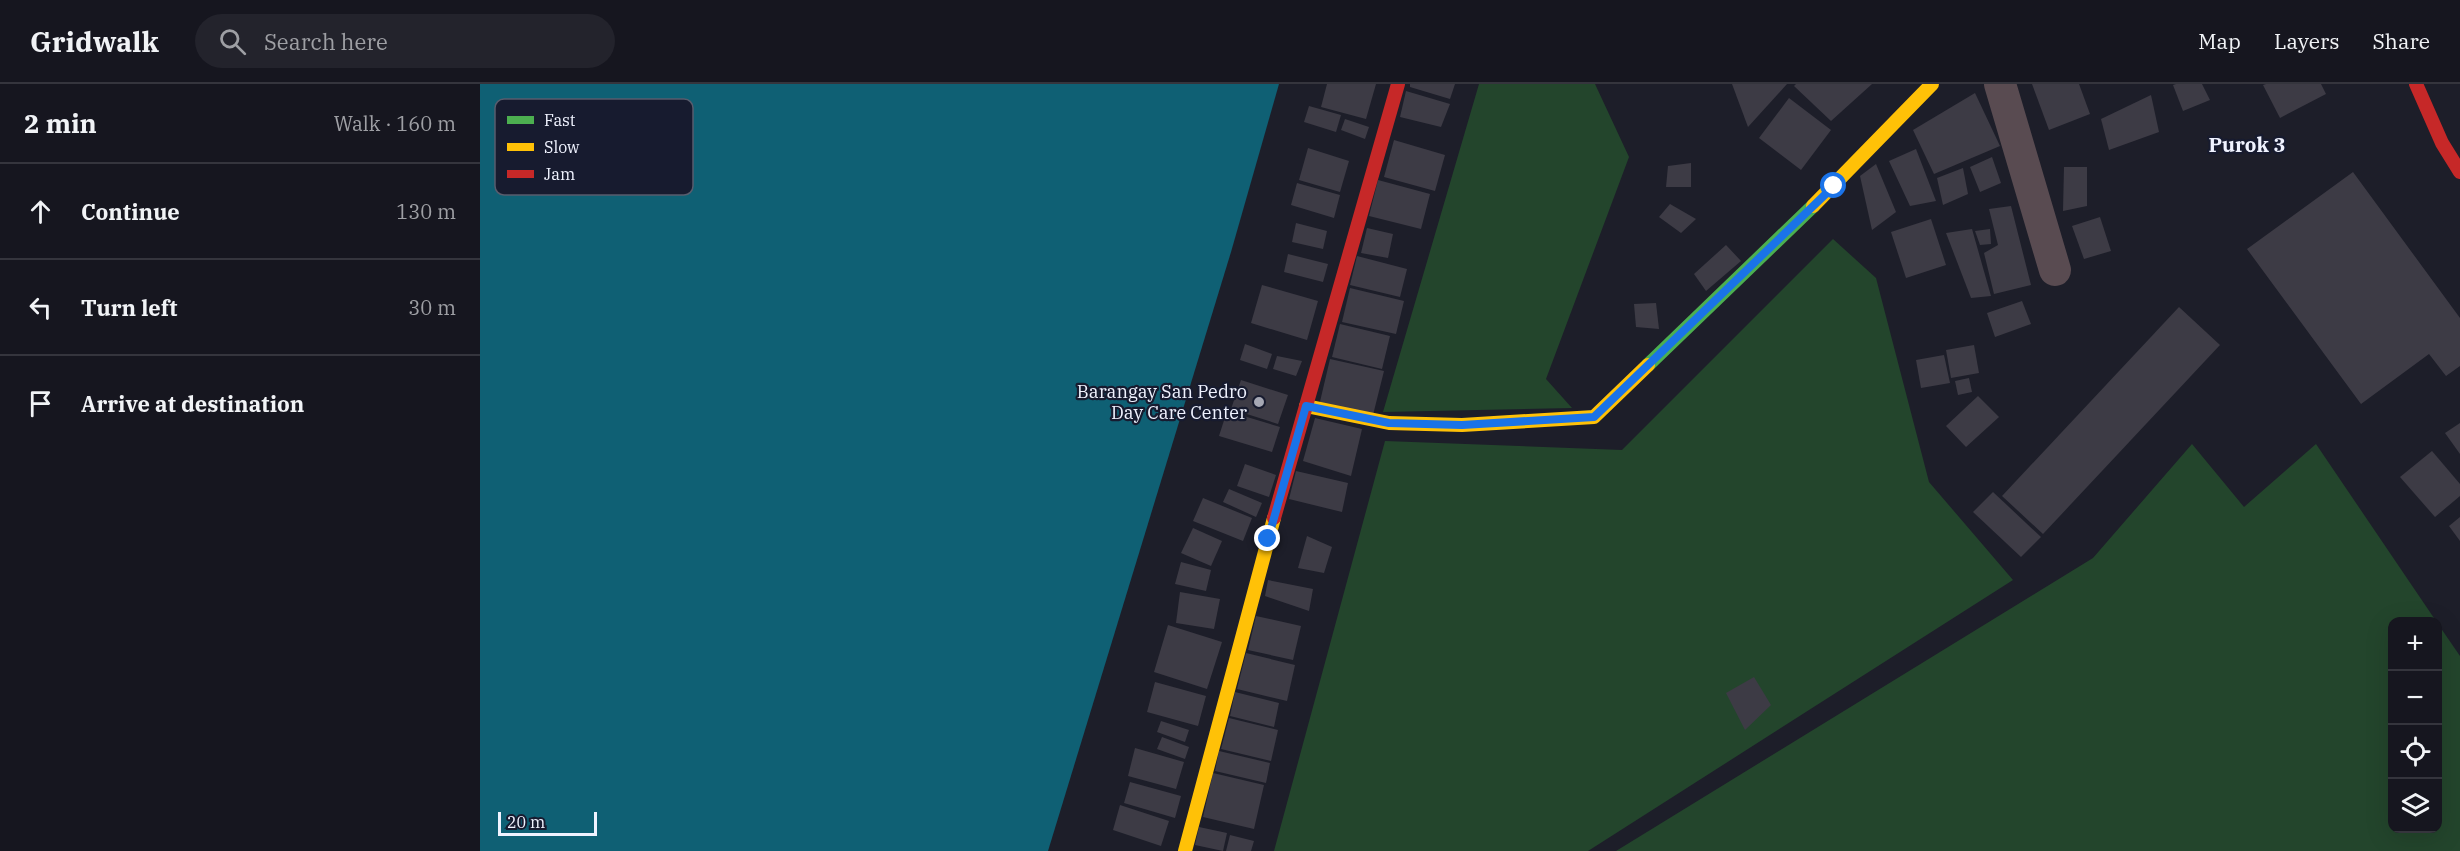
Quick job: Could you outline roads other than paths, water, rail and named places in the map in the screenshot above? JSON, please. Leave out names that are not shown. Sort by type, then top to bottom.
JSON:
[{"type":"street","points":[[1185,851],[1268,539],[1398,84]]},
{"type":"street","points":[[1306,406],[1389,423],[1462,425],[1594,417],[1834,186],[1932,84]]},
{"type":"street","points":[[2000,84],[2055,270]]},
{"type":"street","points":[[2416,84],[2442,143],[2460,172]]},
{"type":"water","points":[[480,84],[1279,84],[1231,252],[1048,851],[480,851]]},
{"type":"place","name":"Barangay San Pedro Day Care Center","points":[[1259,402]]},
{"type":"district","name":"Purok 3","points":[[2247,145]]}]
